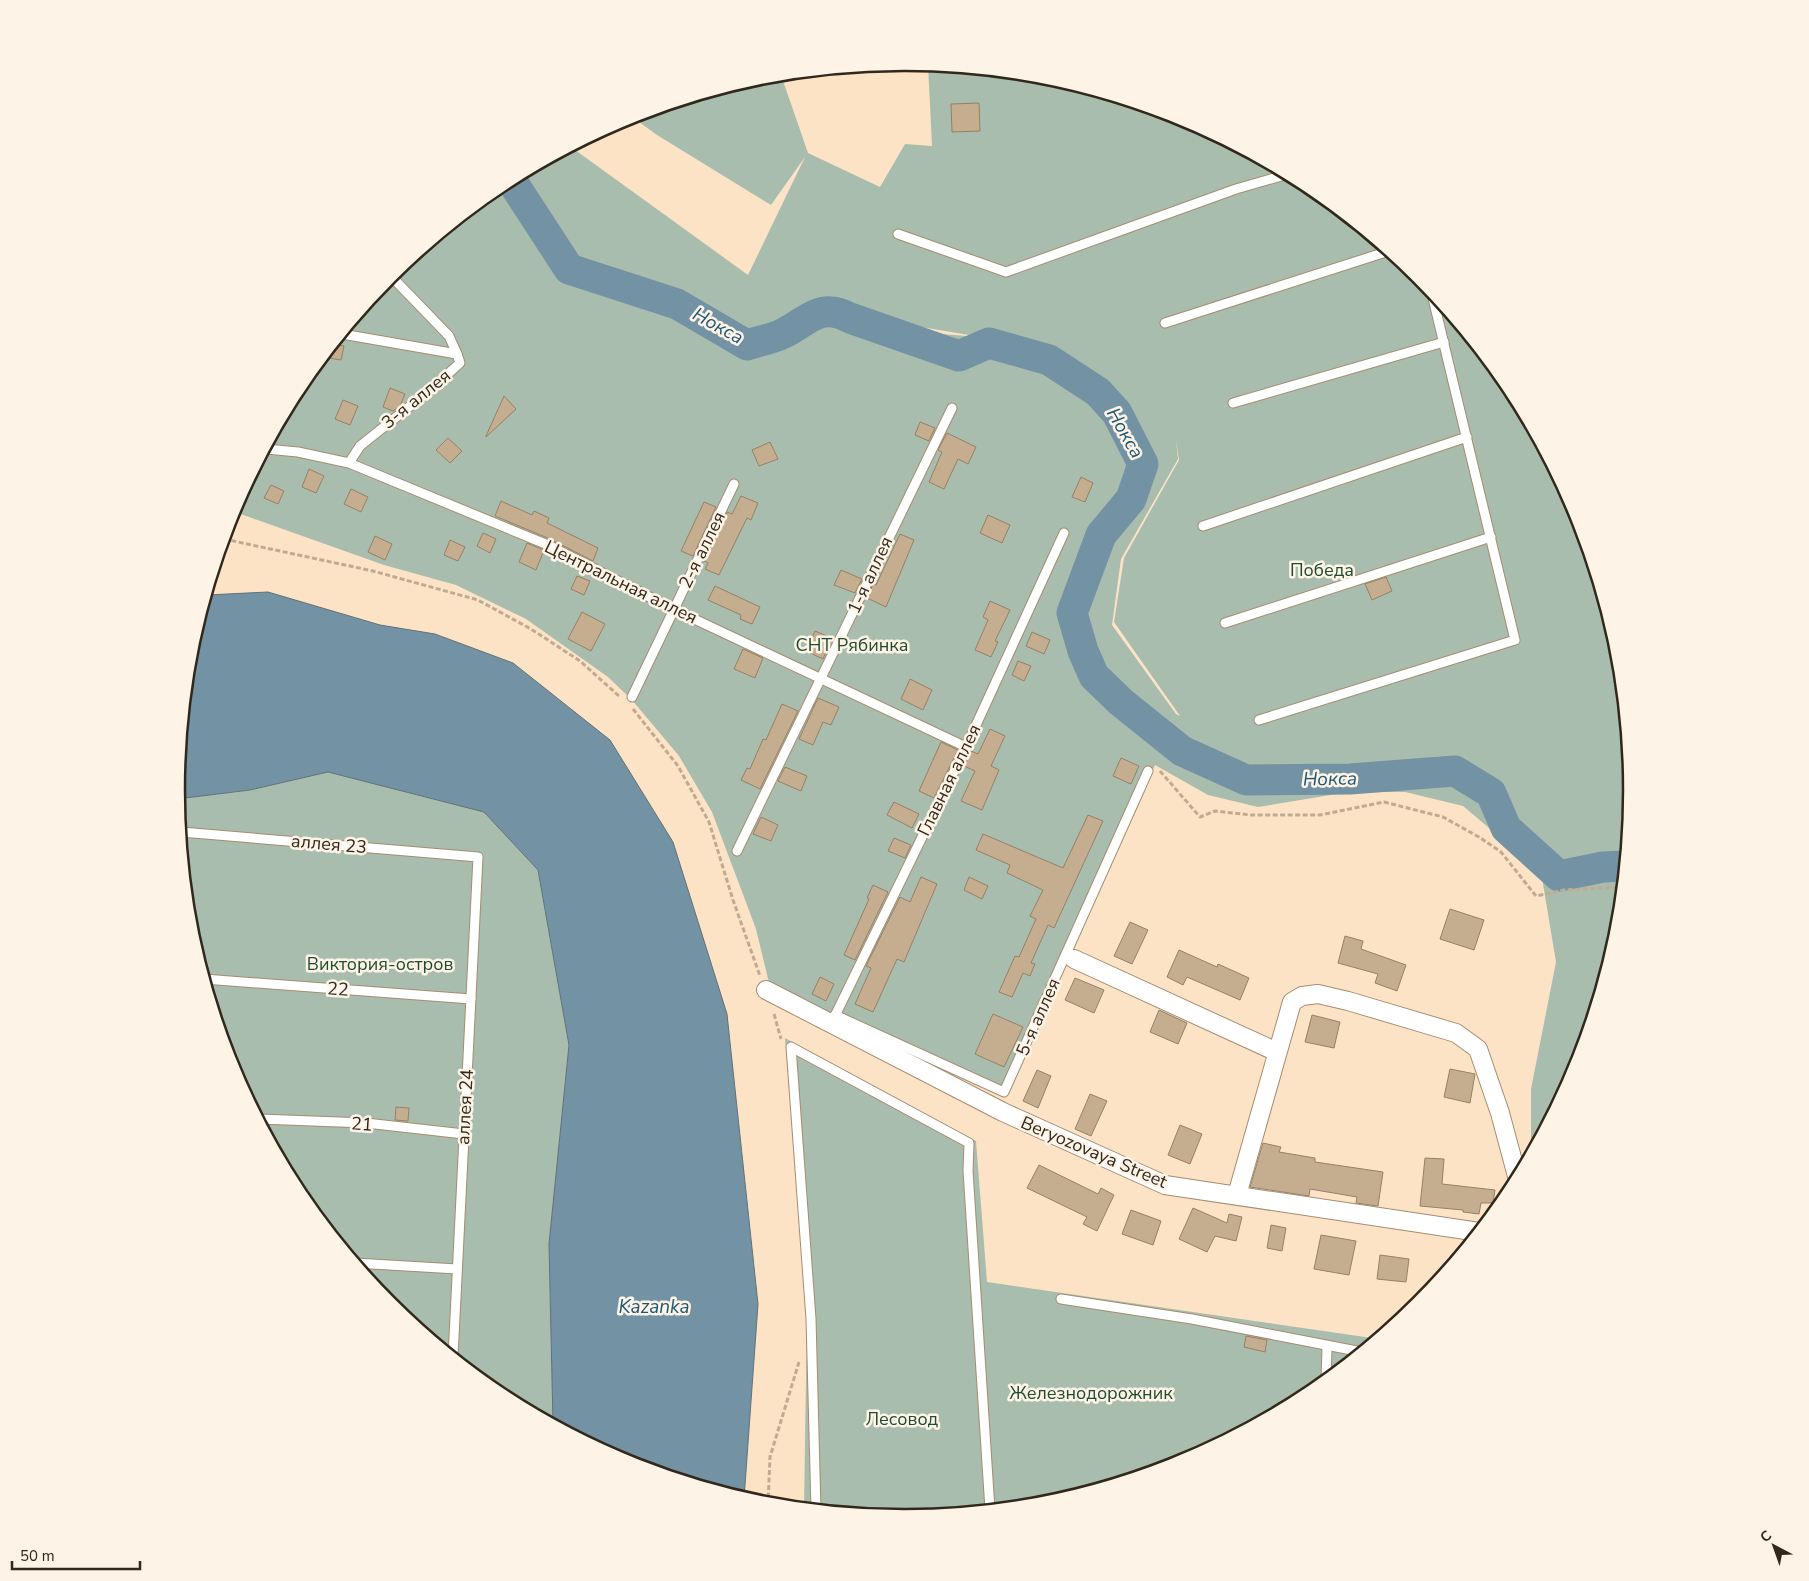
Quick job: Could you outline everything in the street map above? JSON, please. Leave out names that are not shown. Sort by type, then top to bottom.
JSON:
[{"type":"street","points":[[1074,959],[1277,1052]]},
{"type":"street","name":"Beryozovaya Street","points":[[766,990],[833,1020],[1003,1112],[1165,1185],[1473,1231]]},
{"type":"street","points":[[1237,1195],[1292,1002],[1302,996],[1318,994],[1348,1000],[1456,1033],[1478,1049],[1500,1113],[1515,1170]]},
{"type":"lane","points":[[898,234],[1006,272],[1236,188],[1278,177]]},
{"type":"lane","points":[[1165,323],[1382,253]]},
{"type":"lane","points":[[396,282],[449,336],[457,354]]},
{"type":"lane","points":[[1259,720],[1515,640],[1435,305]]},
{"type":"lane","name":"3-я аллея","points":[[348,335],[457,354],[460,363],[429,391],[360,446],[349,463]]},
{"type":"lane","points":[[1233,403],[1444,342]]},
{"type":"lane","name":"1-я аллея","points":[[738,851],[952,408]]},
{"type":"lane","points":[[1203,526],[1467,437]]},
{"type":"lane","name":"Центральная аллея","points":[[272,450],[298,452],[349,463],[548,545],[673,609],[966,747]]},
{"type":"lane","name":"2-я аллея","points":[[629,700],[734,484]]},
{"type":"lane","name":"Главная аллея","points":[[833,1020],[966,747],[1064,533]]},
{"type":"lane","points":[[1225,623],[1491,537]]},
{"type":"lane","name":"5-я аллея","points":[[833,1020],[1004,1092],[1148,771]]},
{"type":"lane","name":"аллея 23","points":[[187,832],[478,856]]},
{"type":"lane","name":"аллея 24","points":[[453,1350],[478,856]]},
{"type":"lane","name":"22","points":[[211,980],[471,999]]},
{"type":"lane","points":[[816,1504],[811,1319],[791,1047],[968,1143],[968,1171],[990,1505]]},
{"type":"lane","name":"21","points":[[265,1119],[366,1123],[464,1134]]},
{"type":"lane","points":[[363,1263],[457,1269]]},
{"type":"lane","points":[[1061,1299],[1192,1319],[1354,1351]]},
{"type":"lane","points":[[1326,1373],[1327,1347]]},
{"type":"path","points":[[230,540],[373,571],[478,600],[531,629],[580,660],[620,697]]},
{"type":"path","points":[[629,700],[678,766],[709,822],[733,900],[780,1030],[781,1040]]},
{"type":"path","points":[[1160,770],[1200,817],[1215,812],[1251,815],[1320,815],[1384,802],[1443,817],[1479,837],[1501,852],[1536,896],[1564,890],[1617,887]]},
{"type":"path","points":[[768,1497],[770,1457],[800,1357]]},
{"type":"green space","points":[[928,72],[998,77],[1045,85],[1136,109],[1180,126],[1223,145],[1304,192],[1379,250],[1445,316],[1503,391],[1550,472],[1586,559],[1610,650],[1618,697],[1624,790],[1618,884],[1610,931],[1599,977],[1586,1022],[1569,1066],[1550,1109],[1531,1143],[1531,1089],[1556,962],[1541,872],[1463,806],[1405,792],[1349,792],[1258,807],[1208,795],[1155,765],[1006,1097],[770,987],[756,929],[712,812],[679,756],[632,700],[608,677],[526,619],[456,585],[384,565],[240,514],[259,472],[306,391],[364,316],[430,250],[467,220],[505,192],[576,151],[748,275],[805,157],[771,205],[657,135],[639,122],[673,109],[718,96],[783,82],[808,153],[880,187],[905,144],[932,146]],"holes":[[[818,299],[909,325],[981,337],[913,332]],[[1176,440],[1179,460],[1124,558],[1114,622],[1180,716],[1176,714],[1112,625],[1121,559],[1178,459]]]},
{"type":"green space","name":"Виктория-остров","points":[[328,772],[484,812],[538,870],[569,1045],[549,1244],[553,1417],[505,1389],[467,1361],[430,1331],[396,1299],[364,1265],[306,1190],[259,1109],[223,1022],[199,931],[191,884],[185,798],[250,790]]},
{"type":"green space","name":"Лесовод","points":[[785,1038],[976,1141],[987,1282],[1371,1338],[1304,1389],[1264,1413],[1223,1436],[1136,1472],[1045,1496],[998,1504],[904,1510],[857,1508],[804,1503],[807,1311]]},
{"type":"water","name":"Kazanka","points":[[268,592],[380,625],[435,634],[513,663],[610,740],[673,842],[727,1014],[758,1304],[745,1491],[673,1472],[586,1436],[553,1417],[549,1244],[569,1045],[538,870],[484,812],[328,772],[250,790],[185,798],[191,697],[199,650],[213,595]]},
{"type":"building","points":[[979,103],[980,131],[952,132],[951,104]]},
{"type":"building","points":[[340,345],[344,346],[341,360],[330,358]]},
{"type":"building","points":[[390,388],[405,394],[400,406],[393,411],[383,407]]},
{"type":"building","points":[[504,396],[516,409],[486,437],[486,436]]},
{"type":"building","points":[[343,400],[358,406],[350,425],[335,419]]},
{"type":"building","points":[[920,422],[935,428],[929,441],[915,435]]},
{"type":"building","points":[[947,433],[976,447],[968,464],[958,459],[944,489],[929,482],[942,452],[938,450]]},
{"type":"building","points":[[448,438],[462,451],[450,463],[436,450]]},
{"type":"building","points":[[770,442],[778,459],[759,466],[752,450]]},
{"type":"building","points":[[309,469],[324,476],[316,493],[302,487]]},
{"type":"building","points":[[1081,477],[1093,483],[1085,502],[1072,497]]},
{"type":"building","points":[[271,485],[284,491],[278,504],[264,498]]},
{"type":"building","points":[[351,489],[368,497],[361,512],[344,504]]},
{"type":"building","points":[[741,496],[758,503],[751,520],[747,518],[719,575],[705,569],[708,563],[704,561],[727,512],[732,514]]},
{"type":"building","points":[[501,501],[532,515],[534,511],[549,518],[547,523],[598,548],[593,561],[550,539],[495,516]]},
{"type":"building","points":[[704,502],[716,507],[693,556],[681,551]]},
{"type":"building","points":[[988,515],[1010,525],[1002,543],[980,533]]},
{"type":"building","points":[[483,533],[496,539],[490,553],[477,546]]},
{"type":"building","points":[[900,534],[914,540],[886,607],[867,598],[873,584],[876,585]]},
{"type":"building","points":[[375,536],[392,544],[385,560],[368,552]]},
{"type":"building","points":[[450,540],[465,547],[458,561],[444,555]]},
{"type":"building","points":[[527,543],[544,550],[536,570],[519,562]]},
{"type":"building","points":[[841,570],[862,579],[855,593],[834,585]]},
{"type":"building","points":[[577,576],[590,581],[584,595],[571,589]]},
{"type":"building","points":[[1386,577],[1392,591],[1372,600],[1365,584]]},
{"type":"building","points":[[715,586],[760,607],[752,624],[740,619],[741,615],[708,600]]},
{"type":"building","points":[[990,601],[1010,610],[995,641],[998,642],[991,657],[975,650],[988,620],[983,617]]},
{"type":"building","points":[[582,612],[605,624],[591,651],[568,639]]},
{"type":"building","points":[[815,631],[832,638],[823,659],[806,651]]},
{"type":"building","points":[[1032,632],[1050,640],[1044,654],[1026,646]]},
{"type":"building","points":[[743,649],[763,658],[755,678],[734,669]]},
{"type":"building","points":[[1018,661],[1031,666],[1024,681],[1012,675]]},
{"type":"building","points":[[910,679],[932,690],[923,710],[901,699]]},
{"type":"building","points":[[818,698],[839,707],[831,725],[823,722],[813,745],[799,739]]},
{"type":"building","points":[[782,704],[798,711],[760,789],[741,780],[747,768],[750,769],[763,739],[766,740]]},
{"type":"building","points":[[990,729],[1005,736],[991,766],[999,770],[982,810],[961,801],[975,771],[964,766],[971,751],[978,754]]},
{"type":"building","points":[[941,742],[958,750],[934,798],[919,791]]},
{"type":"building","points":[[1121,758],[1139,766],[1131,784],[1113,776]]},
{"type":"building","points":[[785,767],[807,776],[801,791],[778,781]]},
{"type":"building","points":[[894,802],[919,814],[912,828],[887,815]]},
{"type":"building","points":[[1088,815],[1103,821],[1054,928],[1048,925],[1031,963],[1035,964],[1030,976],[1023,973],[1012,997],[999,992],[1015,956],[1019,957],[1036,919],[1030,916],[1043,890],[1007,873],[1010,865],[976,850],[983,834],[1063,868]]},
{"type":"building","points":[[761,817],[778,825],[771,841],[753,834]]},
{"type":"building","points":[[894,838],[911,845],[905,858],[888,851]]},
{"type":"building","points":[[921,877],[937,884],[904,962],[897,959],[873,1012],[855,1004],[871,968],[866,966],[900,897],[910,902]]},
{"type":"building","points":[[969,877],[988,886],[982,899],[964,890]]},
{"type":"building","points":[[873,885],[888,892],[855,960],[844,955],[869,899],[867,898]]},
{"type":"building","points":[[1450,909],[1484,920],[1474,950],[1440,939]]},
{"type":"building","points":[[1130,922],[1148,930],[1132,964],[1114,956]]},
{"type":"building","points":[[1345,936],[1363,941],[1361,949],[1406,965],[1397,991],[1375,983],[1378,974],[1338,963]]},
{"type":"building","points":[[1179,950],[1217,967],[1218,964],[1249,978],[1240,1000],[1187,977],[1183,985],[1167,977]]},
{"type":"building","points":[[820,977],[834,984],[826,1001],[812,994]]},
{"type":"building","points":[[1075,978],[1104,990],[1094,1013],[1065,1000]]},
{"type":"building","points":[[1159,1010],[1187,1023],[1178,1044],[1150,1032]]},
{"type":"building","points":[[993,1014],[1023,1027],[1004,1067],[975,1054]]},
{"type":"building","points":[[1312,1015],[1340,1022],[1334,1048],[1305,1042]]},
{"type":"building","points":[[1450,1069],[1475,1074],[1470,1103],[1444,1097]]},
{"type":"building","points":[[1037,1070],[1051,1076],[1038,1108],[1023,1101]]},
{"type":"building","points":[[1090,1094],[1107,1101],[1091,1136],[1075,1129]]},
{"type":"building","points":[[396,1107],[409,1108],[408,1121],[395,1120]]},
{"type":"building","points":[[1180,1125],[1202,1134],[1190,1164],[1168,1155]]},
{"type":"building","points":[[1263,1143],[1281,1147],[1279,1152],[1315,1158],[1315,1162],[1383,1172],[1378,1206],[1356,1203],[1357,1197],[1310,1189],[1309,1196],[1250,1187]]},
{"type":"building","points":[[1425,1158],[1444,1159],[1442,1184],[1495,1190],[1493,1203],[1481,1203],[1479,1214],[1463,1212],[1463,1210],[1420,1206]]},
{"type":"building","points":[[1039,1165],[1098,1194],[1101,1188],[1114,1195],[1097,1231],[1083,1224],[1087,1217],[1027,1188]]},
{"type":"building","points":[[1193,1208],[1227,1223],[1229,1214],[1242,1217],[1236,1241],[1215,1236],[1207,1252],[1179,1239]]},
{"type":"building","points":[[1131,1210],[1161,1221],[1153,1245],[1122,1234]]},
{"type":"building","points":[[1271,1225],[1286,1228],[1282,1251],[1267,1248]]},
{"type":"building","points":[[1321,1235],[1356,1241],[1349,1275],[1314,1269]]},
{"type":"building","points":[[1380,1255],[1409,1259],[1406,1282],[1377,1279]]},
{"type":"building","points":[[1246,1336],[1267,1340],[1265,1352],[1244,1347]]},
{"type":"waterway","name":"Нокса","points":[[515,186],[569,269],[677,304],[747,345],[778,336],[814,315],[830,312],[839,313],[959,356],[989,343],[1049,360],[1098,392],[1117,413],[1143,464],[1131,499],[1101,535],[1072,613],[1083,651],[1094,676],[1121,702],[1182,751],[1246,780],[1350,779],[1455,771],[1491,793],[1506,828],[1559,876],[1603,867],[1620,866]]},
{"type":"park label","name":"Победа","points":[[1322,570]]},
{"type":"park label","name":"СНТ Рябинка","points":[[852,645]]},
{"type":"park label","name":"Железнодорожник","points":[[1091,1393]]}]
